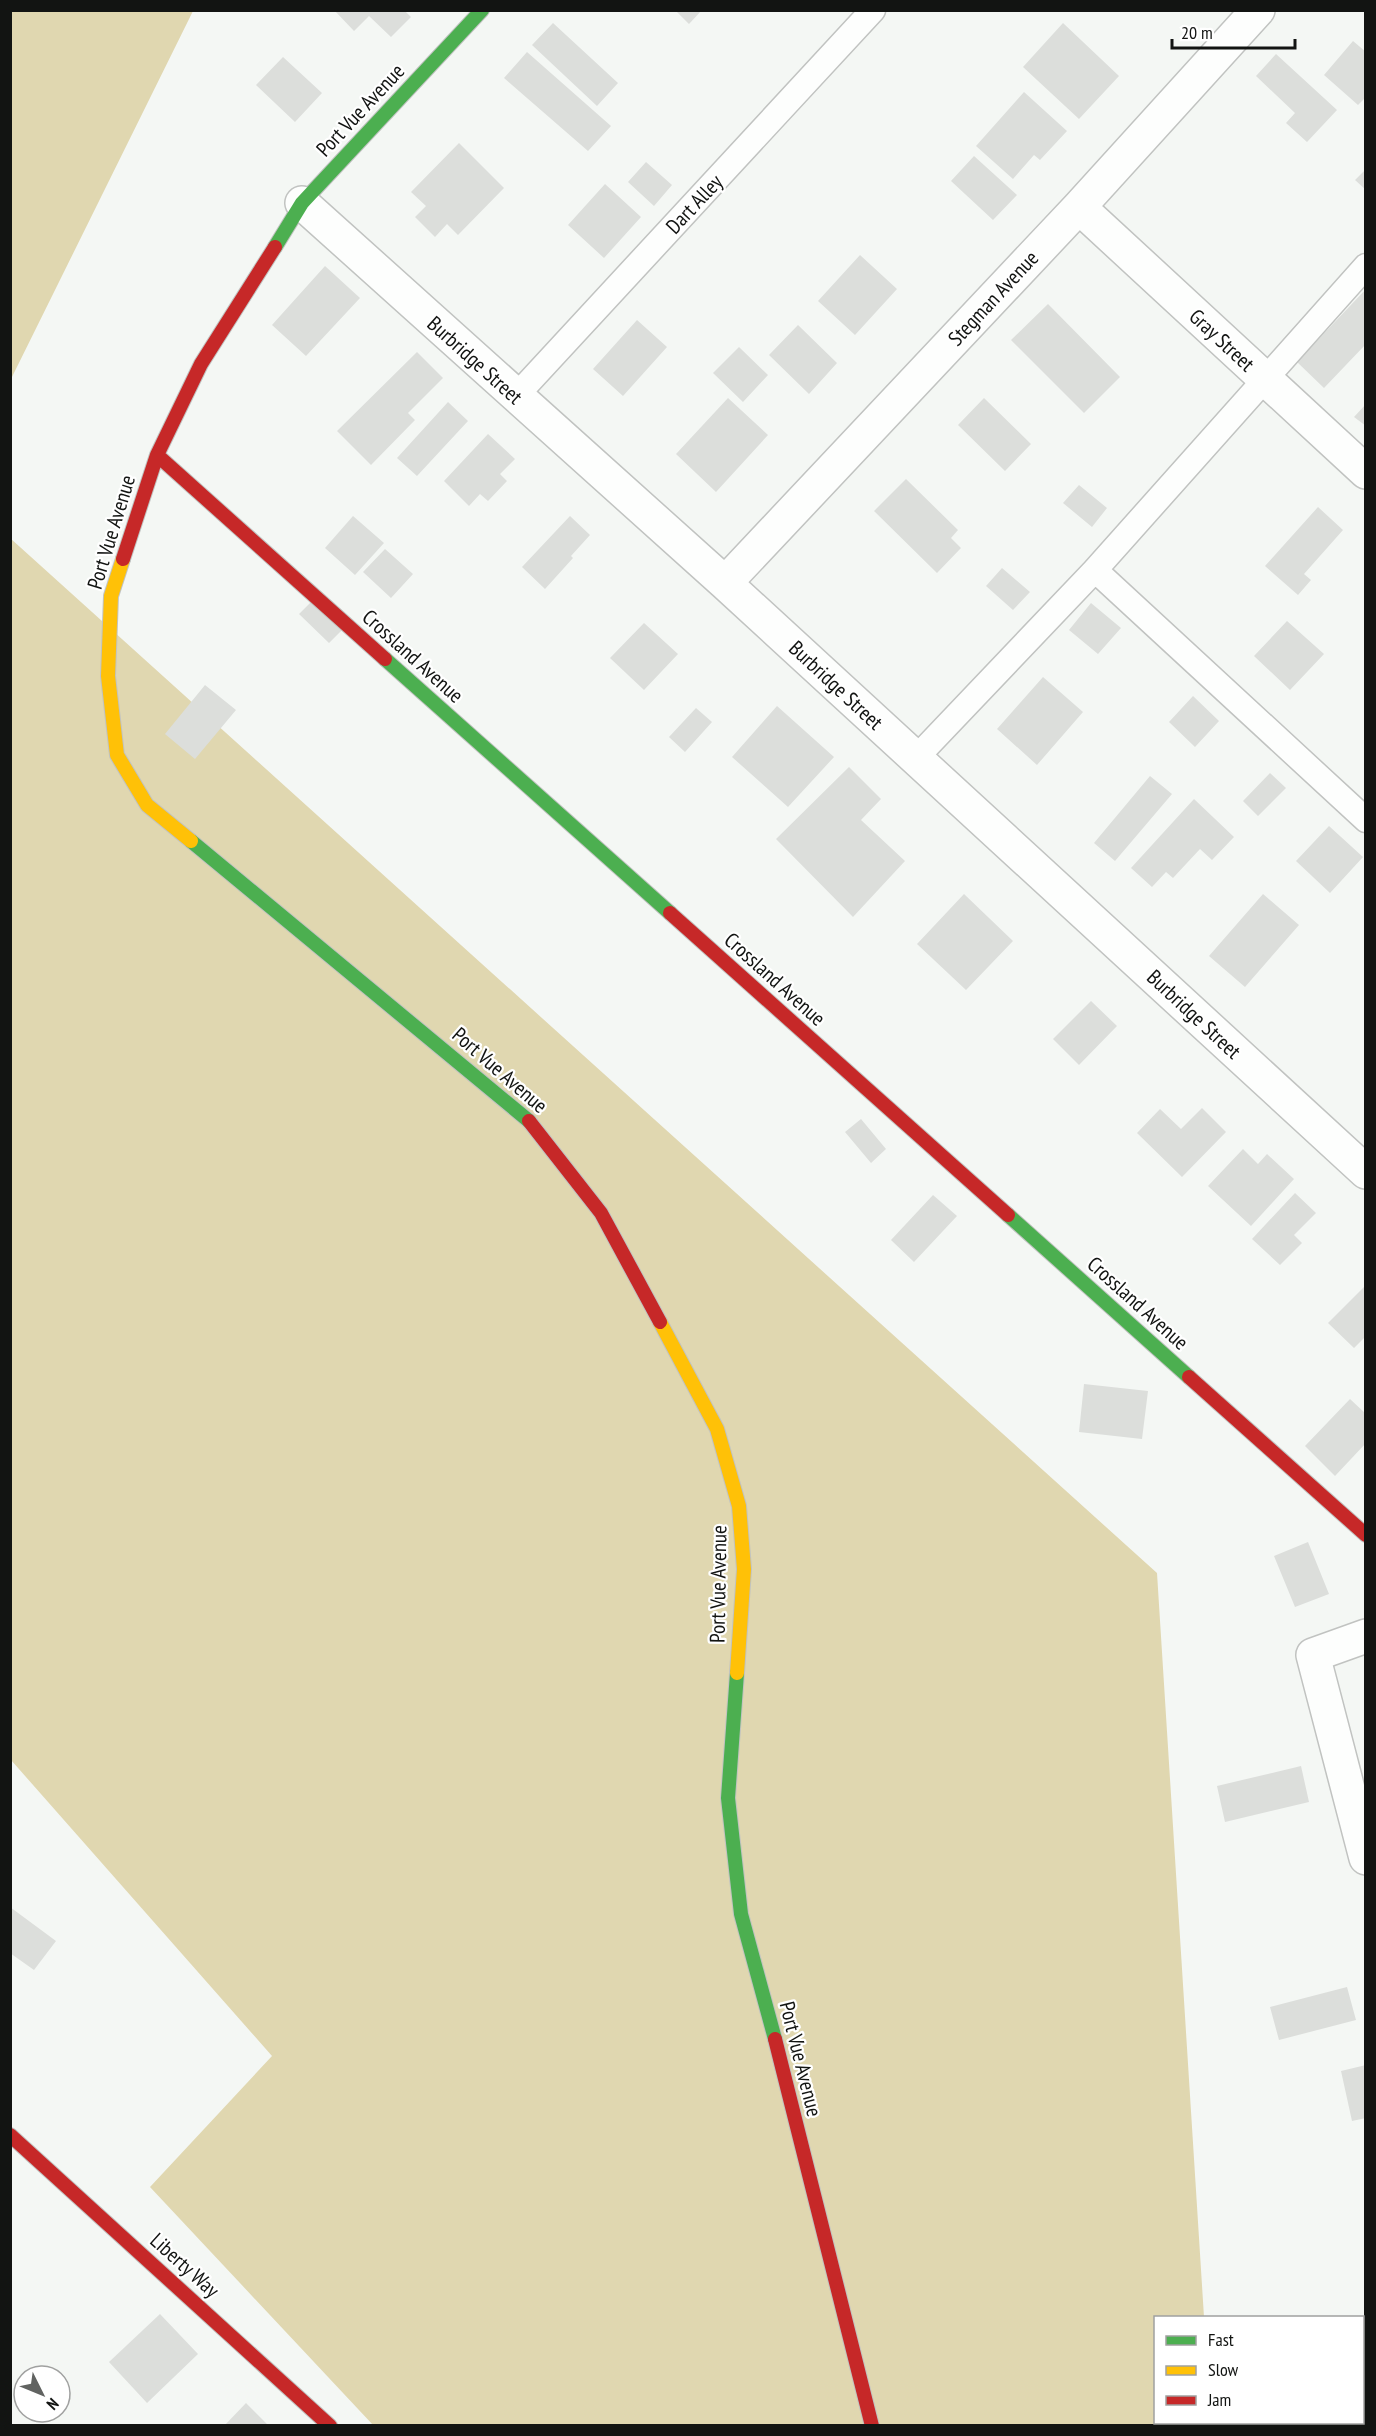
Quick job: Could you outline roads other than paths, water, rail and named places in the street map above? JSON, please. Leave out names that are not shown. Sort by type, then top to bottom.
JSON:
[{"type":"street","name":"Port Vue Avenue","points":[[483,10],[302,203],[201,364],[157,455],[111,596],[108,676],[117,755],[147,805],[526,1116],[602,1213],[717,1429],[739,1506],[744,1569],[728,1798],[741,1914],[872,2426]]},
{"type":"street","name":"Stegman Avenue","points":[[725,583],[1079,207],[1258,10]]},
{"type":"street","name":"Burbridge Street","points":[[302,203],[515,397],[725,583],[1365,1172]]},
{"type":"street","name":"Gray Street","points":[[1079,207],[1365,472]]},
{"type":"street","name":"Crossland Avenue","points":[[157,455],[1365,1535]]},
{"type":"street","points":[[1365,1636],[1313,1655],[1365,1858]]},
{"type":"street","name":"Liberty Way","points":[[10,2135],[330,2426]]},
{"type":"lane","name":"Dart Alley","points":[[515,397],[873,10]]},
{"type":"lane","points":[[915,759],[1095,570],[1365,266]]},
{"type":"lane","points":[[1095,570],[1365,820]]}]
